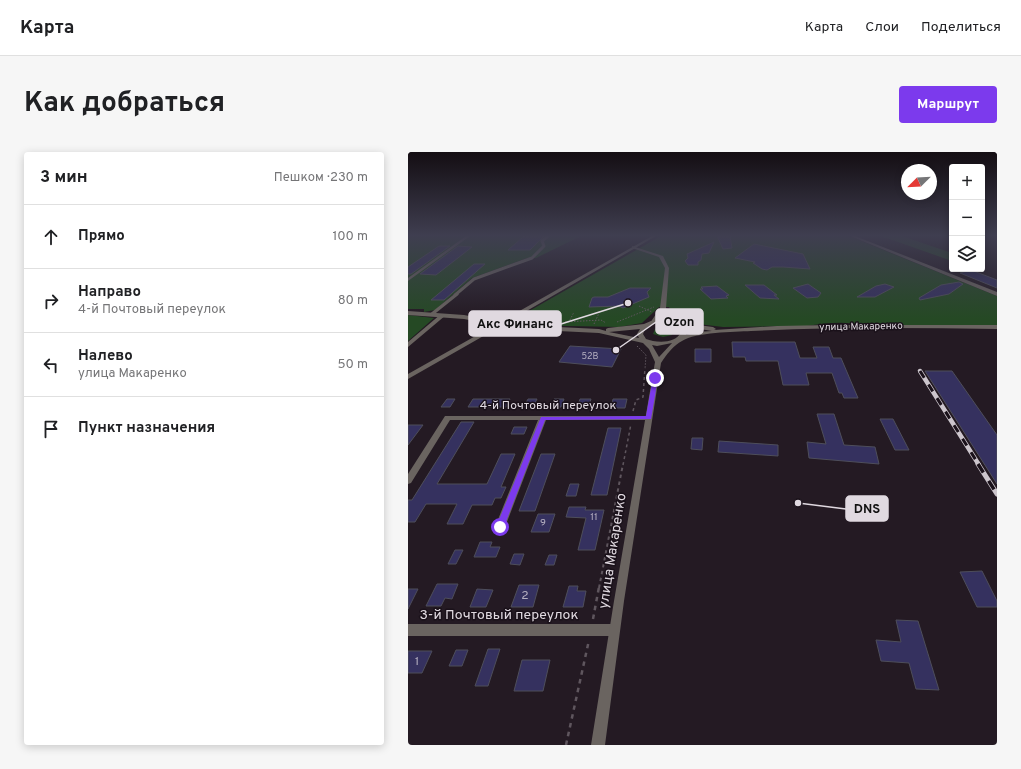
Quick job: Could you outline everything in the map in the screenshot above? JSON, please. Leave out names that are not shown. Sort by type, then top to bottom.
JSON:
[{"type":"street","points":[[408,280],[430,264]]},
{"type":"street","points":[[408,377],[604,264]]},
{"type":"street","points":[[653,324],[664,308],[667,268],[666,264]]},
{"type":"street","points":[[921,264],[997,294]]},
{"type":"street","points":[[646,326],[640,333],[643,340],[652,348],[658,362],[680,339],[684,332],[674,324],[664,308]]},
{"type":"street","points":[[408,313],[464,317],[499,325],[599,331]]},
{"type":"street","points":[[408,345],[443,315]]},
{"type":"street","name":"улица Макаренко","points":[[599,331],[653,324],[674,324],[724,330],[853,327],[997,327]]},
{"type":"street","name":"улица Макаренко","points":[[599,331],[643,340],[653,344],[665,344],[680,339],[724,330]]},
{"type":"street","name":"улица Макаренко","points":[[598,745],[614,630],[658,362]]},
{"type":"street","name":"4-й Почтовый переулок","points":[[408,481],[448,418],[648,418]]},
{"type":"street","points":[[500,527],[543,418]]},
{"type":"street","name":"3-й Почтовый переулок","points":[[408,630],[614,630]]},
{"type":"lane","points":[[432,314],[474,279],[516,264]]},
{"type":"path","points":[[617,322],[658,305],[649,316]]},
{"type":"path","points":[[639,306],[652,313]]},
{"type":"path","points":[[570,321],[574,312]]},
{"type":"path","points":[[594,327],[600,312]]},
{"type":"path","points":[[581,324],[590,320]]},
{"type":"path","points":[[564,322],[596,320],[610,325],[602,325]]},
{"type":"path","points":[[570,321],[574,324]]},
{"type":"path","points":[[566,745],[591,630],[632,418],[636,400],[643,397],[647,363],[646,355],[634,346]]},
{"type":"green space","points":[[408,264],[511,264],[472,278],[435,310],[424,312],[424,309],[408,309]]},
{"type":"green space","points":[[612,264],[917,264],[997,296],[997,325],[862,325],[828,323],[807,326],[723,327],[681,322],[672,313],[669,307],[659,307],[642,323],[619,327],[519,325],[513,323],[515,319]]},
{"type":"green space","points":[[408,315],[434,318],[408,341]]},
{"type":"green space","points":[[664,327],[672,330],[672,335],[663,337],[653,334],[655,329]]},
{"type":"building","points":[[413,264],[425,264],[411,274],[408,274],[408,267]]},
{"type":"building","points":[[434,264],[451,264],[436,275],[420,274]]},
{"type":"building","points":[[474,264],[485,264],[444,300],[431,300]]},
{"type":"building","points":[[687,264],[698,264],[698,265]]},
{"type":"building","points":[[754,264],[808,264],[810,269],[772,267],[767,270],[762,269]]},
{"type":"building","points":[[976,272],[997,280],[997,288],[960,273]]},
{"type":"building","points":[[959,282],[963,284],[949,294],[920,300],[919,298],[941,285]]},
{"type":"building","points":[[808,284],[821,293],[818,297],[807,298],[793,288]]},
{"type":"building","points":[[885,284],[894,287],[875,297],[857,297],[876,286]]},
{"type":"building","points":[[745,285],[764,285],[777,295],[774,295],[779,299],[760,298]]},
{"type":"building","points":[[717,286],[729,295],[726,296],[728,298],[711,299],[700,289],[703,289],[701,287]]},
{"type":"building","points":[[630,288],[651,288],[647,292],[649,297],[623,308],[619,306],[589,307],[592,298],[594,297],[608,297]]},
{"type":"building","points":[[732,342],[795,342],[800,358],[817,358],[813,347],[829,347],[833,358],[841,358],[858,398],[844,398],[842,393],[839,393],[832,373],[806,373],[809,385],[783,385],[778,361],[746,361],[745,357],[733,357]]},
{"type":"building","points":[[570,346],[621,349],[612,367],[559,362]]},
{"type":"building","points":[[695,349],[711,349],[711,362],[695,362]]},
{"type":"building","points":[[925,371],[952,371],[997,435],[997,484]]},
{"type":"building","points":[[447,399],[455,399],[450,407],[441,407]]},
{"type":"building","points":[[473,399],[510,399],[506,407],[468,407]]},
{"type":"building","points":[[528,399],[537,399],[533,407],[524,407]]},
{"type":"building","points":[[554,399],[564,399],[561,407],[551,407]]},
{"type":"building","points":[[580,399],[591,399],[588,408],[577,408]]},
{"type":"building","points":[[613,399],[627,399],[625,408],[611,408]]},
{"type":"building","points":[[817,414],[834,414],[844,445],[875,447],[879,464],[809,458],[807,442],[826,444]]},
{"type":"building","points":[[880,419],[893,419],[909,450],[895,450]]},
{"type":"building","points":[[461,422],[474,422],[437,484],[487,484],[501,454],[515,454],[501,487],[506,487],[501,498],[495,498],[492,505],[472,505],[463,524],[447,524],[457,504],[426,504],[415,522],[408,522],[408,500],[412,500]]},
{"type":"building","points":[[408,425],[423,425],[408,445]]},
{"type":"building","points":[[514,427],[527,427],[524,434],[511,434]]},
{"type":"building","points":[[608,428],[621,428],[607,495],[591,495]]},
{"type":"building","points":[[692,438],[703,438],[702,450],[691,449]]},
{"type":"building","points":[[719,441],[778,445],[778,456],[718,452]]},
{"type":"building","points":[[541,454],[555,454],[535,511],[519,511]]},
{"type":"building","points":[[570,484],[579,484],[576,496],[566,496]]},
{"type":"building","points":[[569,507],[586,507],[585,510],[604,510],[595,550],[578,550],[586,518],[566,517]]},
{"type":"building","points":[[538,514],[555,514],[549,532],[531,532]]},
{"type":"building","points":[[480,542],[492,542],[490,547],[500,547],[496,557],[474,557]]},
{"type":"building","points":[[455,550],[463,550],[456,564],[448,564]]},
{"type":"building","points":[[514,554],[524,554],[520,565],[510,564]]},
{"type":"building","points":[[549,555],[557,555],[554,565],[545,565]]},
{"type":"building","points":[[982,571],[997,601],[997,607],[977,607],[960,572]]},
{"type":"building","points":[[437,584],[458,584],[452,599],[445,598],[441,606],[426,606]]},
{"type":"building","points":[[519,585],[539,585],[533,607],[511,607]]},
{"type":"building","points":[[569,586],[578,586],[577,591],[586,591],[583,607],[563,607]]},
{"type":"building","points":[[408,589],[418,589],[408,609]]},
{"type":"building","points":[[477,589],[493,590],[486,607],[470,607]]},
{"type":"building","points":[[896,620],[918,621],[939,690],[916,689],[909,663],[881,661],[876,640],[901,642]]},
{"type":"building","points":[[488,649],[500,649],[488,686],[475,686]]},
{"type":"building","points":[[456,650],[468,650],[462,666],[449,666]]},
{"type":"building","points":[[408,651],[432,651],[422,673],[408,673]]},
{"type":"building","points":[[522,660],[550,660],[543,691],[514,691]]},
{"type":"railway","points":[[920,371],[979,465]]},
{"type":"railway","points":[[978,464],[997,494]]},
{"type":"place","name":"Акс Финанс","points":[[628,303]]},
{"type":"place","name":"Ozon","points":[[616,350]]},
{"type":"place","name":"DNS","points":[[798,503]]},
{"type":"route","points":[[500,527],[543,418],[648,418],[655,378]]}]
